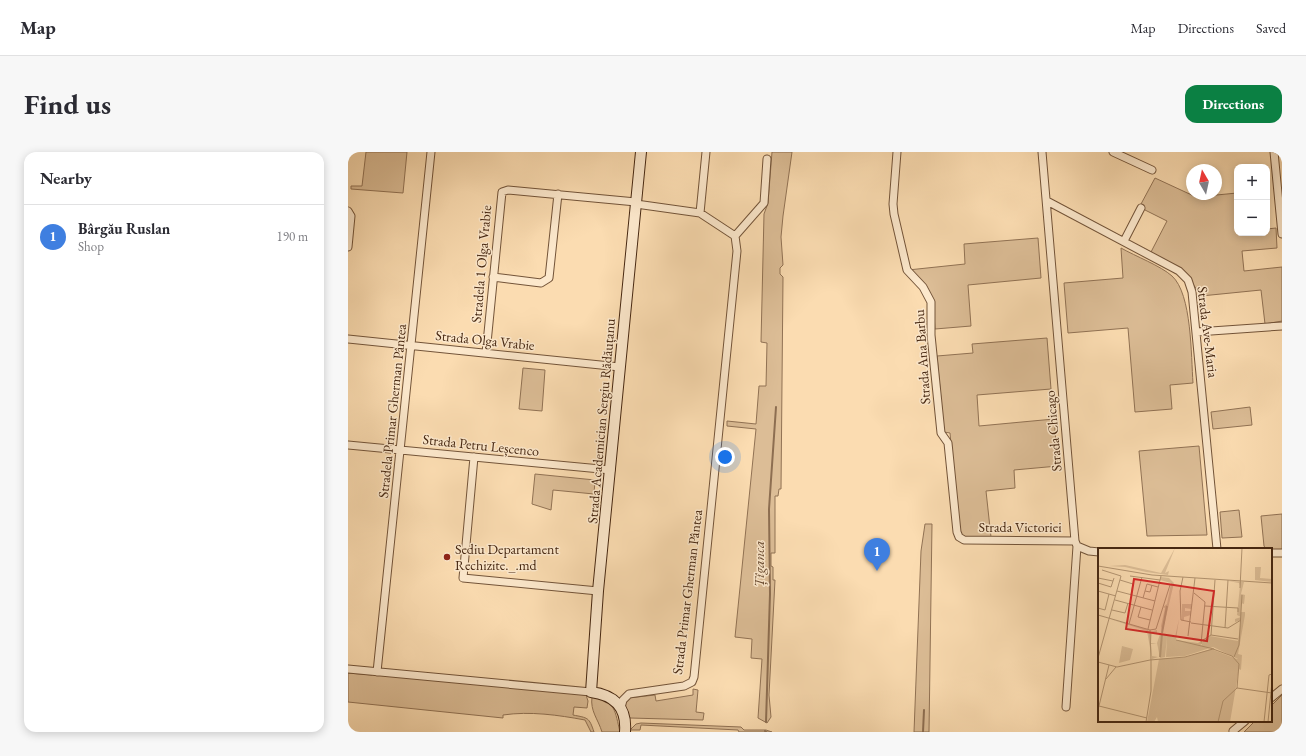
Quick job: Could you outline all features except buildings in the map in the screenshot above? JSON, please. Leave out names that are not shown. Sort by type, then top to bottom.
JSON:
[{"type":"street","name":"Stradela Primar Gherman Pântea","points":[[377,672],[431,152]]},
{"type":"street","name":"Strada Academician Sergiu Rădăuțanu","points":[[590,692],[598,592],[641,152]]},
{"type":"street","points":[[700,213],[706,152]]},
{"type":"street","name":"Strada Ana Barbu","points":[[897,152],[893,204],[894,214],[907,270],[923,287],[931,302],[931,335],[941,433],[948,443],[957,532],[959,537],[964,540]]},
{"type":"street","name":"Strada Chicago","points":[[1042,152],[1076,543],[1066,707]]},
{"type":"street","points":[[1113,152],[1152,170]]},
{"type":"street","points":[[1274,152],[1282,234]]},
{"type":"street","points":[[735,236],[764,203],[767,159]]},
{"type":"street","name":"Stradela 1 Olga Vrabie","points":[[486,353],[502,192],[508,190],[558,194],[636,203],[700,213],[735,236]]},
{"type":"street","points":[[493,277],[541,282],[550,278],[558,194]]},
{"type":"street","name":"Strada Ave-Maria","points":[[1047,201],[1179,271],[1188,280],[1192,292],[1217,548]]},
{"type":"street","points":[[1124,241],[1141,208]]},
{"type":"street","points":[[1048,218],[1056,209],[1062,209]]},
{"type":"street","points":[[348,212],[351,216],[348,247]]},
{"type":"street","name":"Strada Primar Gherman Pântea","points":[[620,708],[623,700],[629,694],[684,686],[692,682],[694,677],[738,251],[735,236]]},
{"type":"street","points":[[1196,332],[1282,326]]},
{"type":"street","name":"Strada Olga Vrabie","points":[[348,339],[620,368]]},
{"type":"street","name":"Strada Petru Leșcenco","points":[[348,445],[611,470]]},
{"type":"street","points":[[474,457],[463,578],[598,592]]},
{"type":"street","name":"Strada Victoriei","points":[[964,540],[1076,543],[1089,551],[1098,552]]},
{"type":"street","points":[[348,669],[590,692],[608,696],[614,699],[620,708],[626,723],[625,732]]},
{"type":"street","points":[[1272,697],[1282,689]]},
{"type":"street","points":[[1233,731],[1244,722]]},
{"type":"shaded area","points":[[366,152],[407,152],[403,193],[351,189],[351,186],[362,186]]},
{"type":"shaded area","points":[[772,152],[792,152],[781,237],[783,265],[780,268],[780,274],[783,277],[781,489],[779,489],[778,496],[775,496],[775,553],[771,553],[773,580],[775,580],[769,695],[771,717],[767,723],[758,718],[762,659],[751,658],[752,639],[735,637],[756,429],[727,426],[727,421],[756,424],[759,386],[766,386],[767,343],[761,342],[764,214],[768,203]]},
{"type":"shaded area","points":[[1155,178],[1186,192],[1186,200],[1222,200],[1222,194],[1234,193],[1234,236],[1270,236],[1270,229],[1276,228],[1277,248],[1242,251],[1244,271],[1282,267],[1282,321],[1265,324],[1261,290],[1201,296],[1193,284],[1151,252],[1167,221],[1145,210],[1141,204]]},
{"type":"shaded area","points":[[1038,238],[1041,278],[968,285],[971,326],[935,329],[933,300],[908,270],[965,264],[964,244]]},
{"type":"shaded area","points":[[1121,248],[1167,272],[1179,285],[1183,297],[1187,311],[1191,342],[1193,383],[1170,385],[1172,409],[1135,412],[1128,328],[1068,333],[1064,283],[1123,278]]},
{"type":"shaded area","points":[[1047,338],[1051,389],[977,395],[979,426],[1054,419],[1058,466],[1014,470],[1015,488],[986,491],[991,537],[966,537],[961,534],[958,523],[950,433],[944,432],[937,356],[973,353],[972,344]]},
{"type":"shaded area","points":[[523,368],[545,370],[542,411],[519,409]]},
{"type":"shaded area","points":[[1250,407],[1252,425],[1213,429],[1211,412]]},
{"type":"shaded area","points":[[1199,446],[1207,535],[1147,536],[1139,451]]},
{"type":"shaded area","points":[[535,474],[595,480],[594,494],[553,490],[551,510],[532,504]]},
{"type":"shaded area","points":[[1239,510],[1242,537],[1222,538],[1220,512]]},
{"type":"shaded area","points":[[1282,514],[1282,550],[1265,548],[1264,546],[1261,516]]},
{"type":"shaded area","points":[[925,524],[932,524],[929,732],[914,732],[921,551]]},
{"type":"shaded area","points":[[348,673],[372,675],[372,673],[586,695],[588,701],[587,708],[574,707],[573,715],[587,719],[591,723],[594,732],[591,732],[585,720],[554,715],[513,714],[503,715],[503,718],[348,702]]},
{"type":"shaded area","points":[[693,689],[698,690],[696,712],[704,713],[703,720],[630,718],[624,707],[628,698],[655,695],[656,701],[693,695]]},
{"type":"shaded area","points":[[1282,695],[1282,732],[1244,732],[1254,722],[1272,722],[1272,705]]},
{"type":"shaded area","points":[[592,697],[606,701],[610,704],[615,713],[620,732],[602,732],[593,711]]},
{"type":"shaded area","points":[[636,724],[741,727],[744,730],[766,730],[772,732],[739,732],[738,730],[641,725],[640,730],[630,730]]},
{"type":"waterway","name":"Țîganca","points":[[766,722],[770,594],[769,509],[776,407]]},
{"type":"waterway","points":[[923,732],[924,710]]},
{"type":"place","name":"Sediu Departament Rechizite._.md","points":[[447,557]]},
{"type":"place","name":"Bârgău Ruslan","points":[[877,571]]}]
